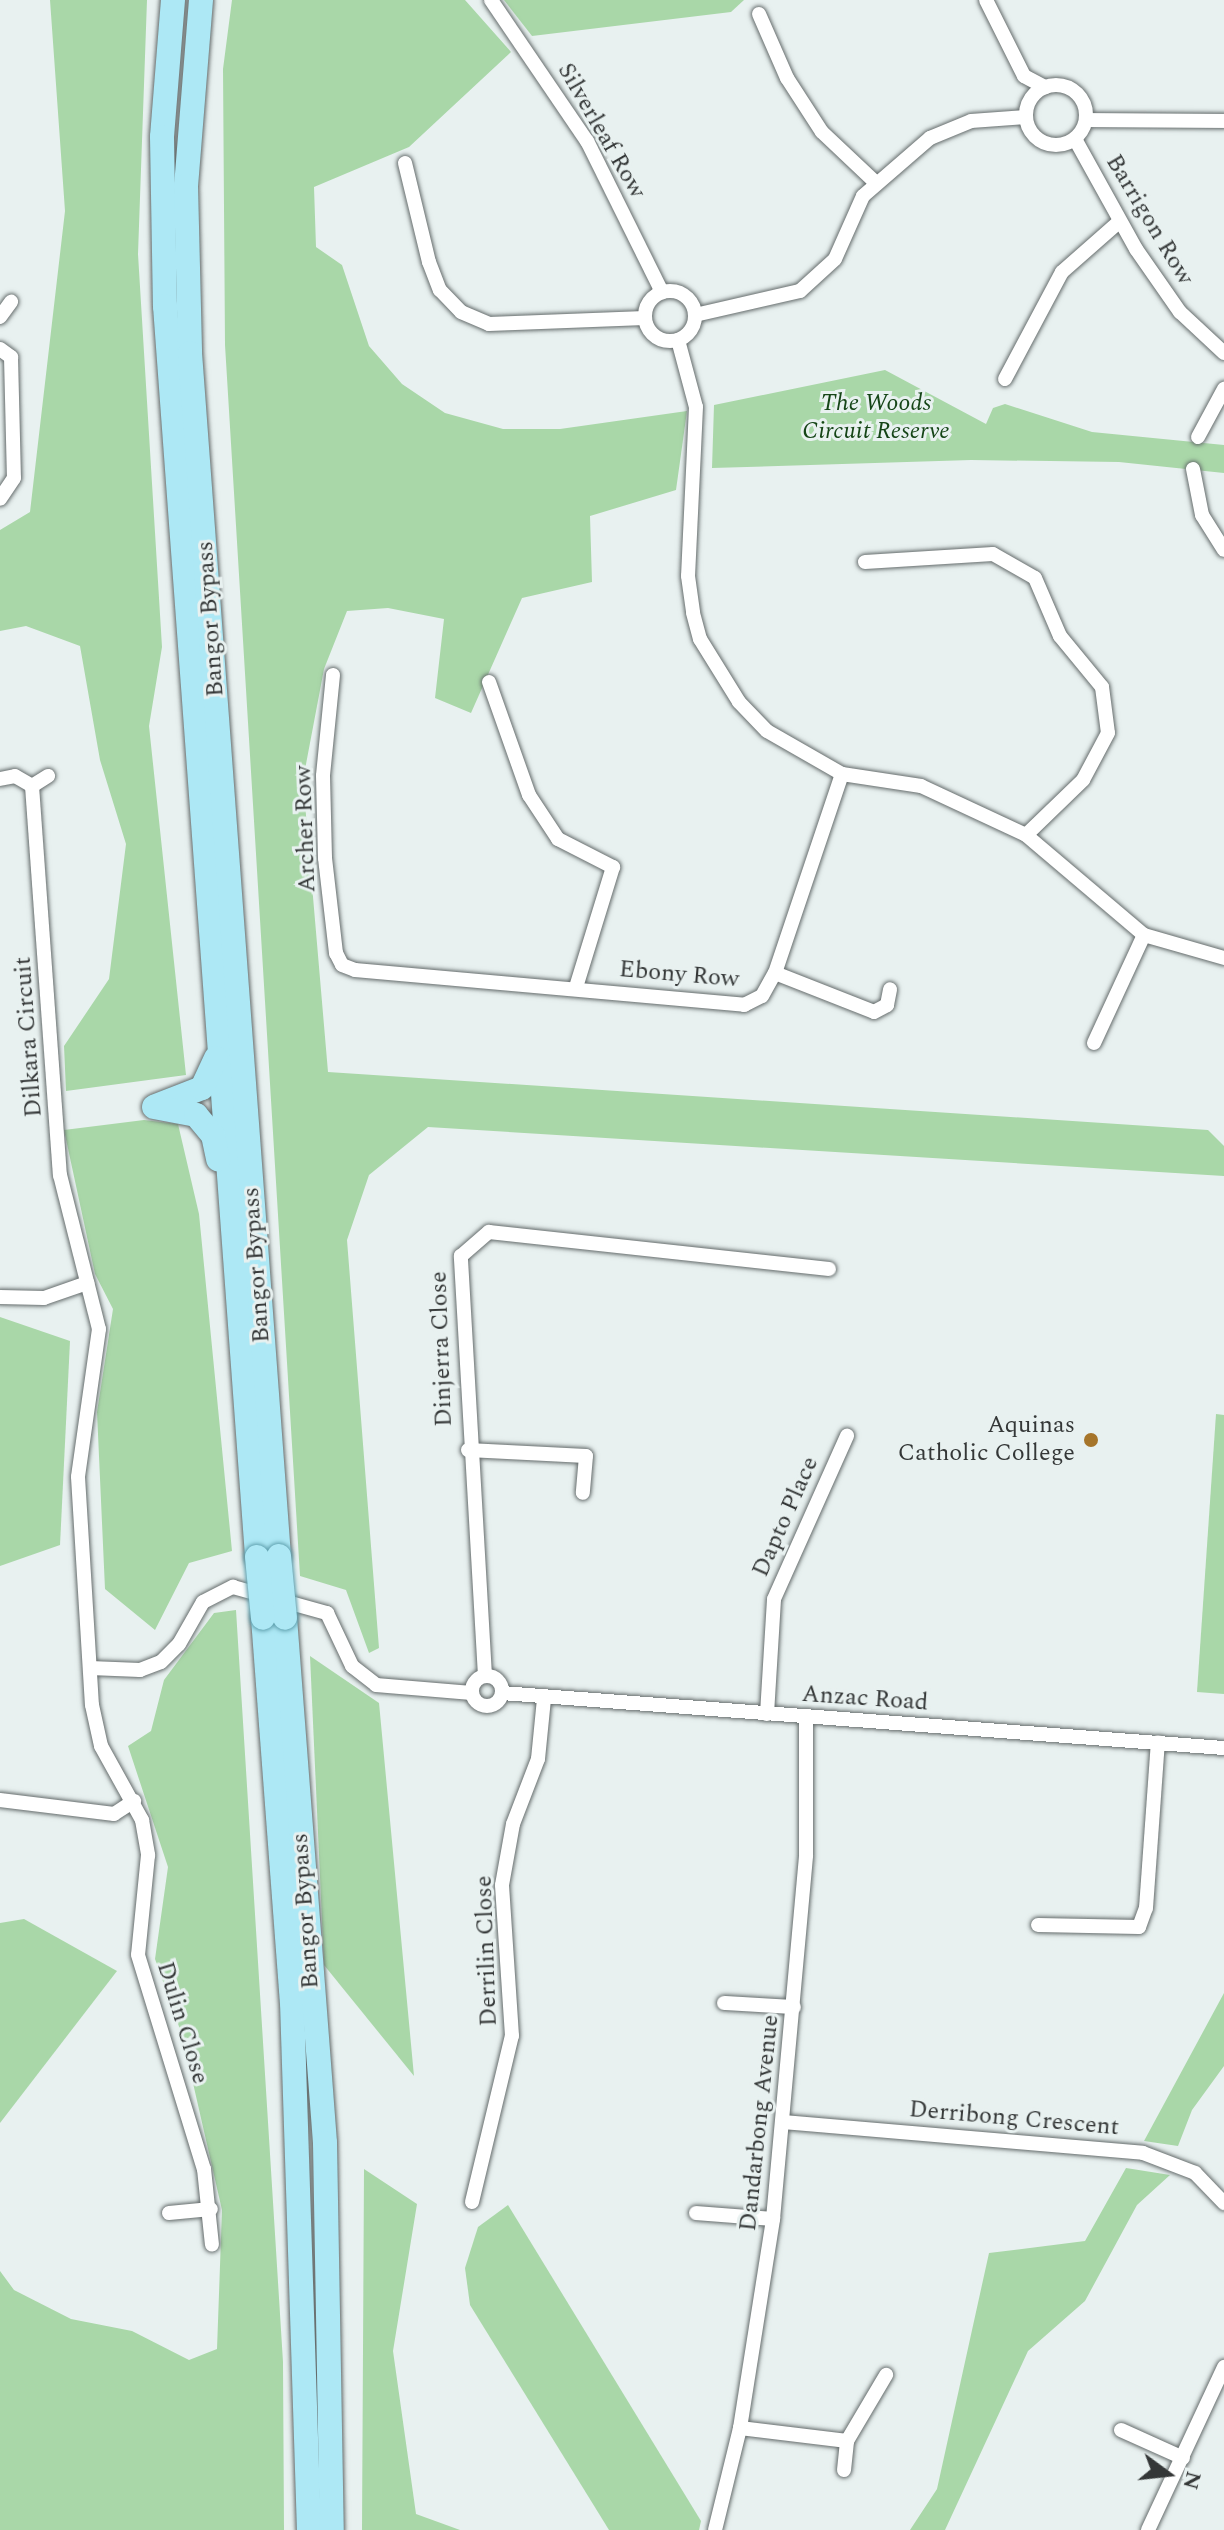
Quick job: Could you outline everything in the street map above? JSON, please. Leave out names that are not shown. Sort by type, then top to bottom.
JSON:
[{"type":"main road","name":"Bangor Bypass","points":[[173,0],[162,137],[165,306],[218,1049],[325,2143],[332,2530]]},
{"type":"main road","name":"Bangor Bypass","points":[[201,0],[186,186],[190,353],[268,1556]]},
{"type":"main road","points":[[218,1049],[202,1088],[154,1107],[196,1115],[213,1135],[234,1223]]},
{"type":"main road","name":"Bangor Bypass","points":[[274,1618],[292,2002],[309,2530]]},
{"type":"street","name":"Silverleaf Row","points":[[491,0],[587,141],[662,292]]},
{"type":"street","points":[[986,0],[1024,76],[1045,87],[1063,86],[1078,95],[1086,120],[1075,139],[1058,146],[1040,141],[1026,117],[1030,99],[1045,87]]},
{"type":"street","points":[[759,14],[787,78],[822,132],[875,182]]},
{"type":"street","points":[[695,315],[778,300],[819,279],[875,182],[947,128],[1026,117]]},
{"type":"street","points":[[1086,120],[1224,121]]},
{"type":"street","name":"Barrigon Row","points":[[1075,139],[1119,222],[1180,312],[1224,353]]},
{"type":"street","points":[[405,163],[429,262],[440,290],[461,312],[489,324],[645,318]]},
{"type":"street","points":[[1005,379],[1062,272],[1119,222]]},
{"type":"street","points":[[662,292],[687,297],[695,315],[691,330],[678,340],[654,335],[645,318],[649,302],[662,292]]},
{"type":"street","points":[[0,317],[11,302]]},
{"type":"street","points":[[678,340],[696,407],[688,576],[700,639],[739,702],[767,731],[842,774],[921,786],[1026,835],[1144,935],[1224,958]]},
{"type":"street","points":[[0,349],[11,357],[14,478],[0,499]]},
{"type":"street","points":[[1198,437],[1224,389]]},
{"type":"street","points":[[1193,469],[1202,515],[1224,550]]},
{"type":"street","points":[[865,562],[993,554],[1035,578],[1060,636],[1102,687],[1108,733],[1083,780],[1026,835]]},
{"type":"street","name":"Archer Row","points":[[333,675],[323,776],[325,858],[336,953],[342,965],[355,970]]},
{"type":"street","points":[[489,682],[536,806],[558,839],[613,867],[576,987]]},
{"type":"street","name":"Ebony Row","points":[[355,970],[576,987],[744,1005],[762,996],[775,973],[842,774]]},
{"type":"street","points":[[0,779],[15,776],[32,786],[48,776]]},
{"type":"street","name":"Dilkara Circuit","points":[[32,786],[60,1175],[99,1329],[79,1447],[90,1668]]},
{"type":"street","points":[[1094,1043],[1144,935]]},
{"type":"street","points":[[775,973],[874,1012],[887,1005],[890,989]]},
{"type":"street","name":"Dinjerra Close","points":[[485,1676],[486,1620],[468,1450],[461,1256],[489,1232],[829,1269]]},
{"type":"street","points":[[0,1297],[44,1298],[87,1283]]},
{"type":"street","name":"Dapto Place","points":[[767,1714],[774,1599],[847,1436]]},
{"type":"street","points":[[468,1450],[586,1456],[583,1493]]},
{"type":"street","points":[[90,1668],[140,1670],[161,1662],[179,1644],[203,1602],[233,1587],[327,1613],[352,1666],[376,1685],[472,1693],[485,1676],[498,1679],[502,1693]]},
{"type":"street","name":"Dulin Close","points":[[90,1668],[101,1746],[134,1801],[148,1855],[138,1955],[211,2209],[212,2245]]},
{"type":"street","name":"Anzac Road","points":[[472,1693],[489,1706],[502,1693],[544,1699],[1224,1748]]},
{"type":"street","name":"Derrilin Close","points":[[472,2202],[512,2036],[502,1885],[513,1824],[538,1759],[544,1699]]},
{"type":"street","name":"Dandarbong Avenue","points":[[715,2530],[740,2428],[773,2219],[806,1855],[806,1716]]},
{"type":"street","points":[[1038,1925],[1139,1927],[1146,1908],[1158,1742]]},
{"type":"street","points":[[0,1800],[114,1814],[134,1801]]},
{"type":"street","points":[[724,2003],[794,2007]]},
{"type":"street","name":"Derribong Crescent","points":[[783,2122],[1143,2153],[1195,2173],[1224,2203]]},
{"type":"street","points":[[169,2213],[211,2209]]},
{"type":"street","points":[[696,2213],[773,2219]]},
{"type":"street","points":[[1148,2530],[1224,2367]]},
{"type":"street","points":[[844,2470],[847,2441],[886,2375]]},
{"type":"street","points":[[740,2428],[847,2441]]},
{"type":"street","points":[[1121,2430],[1183,2458]]},
{"type":"green space","points":[[50,0],[147,0],[138,254],[162,647],[149,726],[186,1075],[66,1091],[64,1046],[109,979],[126,844],[100,760],[80,646],[26,626],[0,631],[0,530],[30,512],[65,211]]},
{"type":"green space","points":[[232,0],[465,0],[511,52],[409,147],[314,187],[316,247],[342,265],[369,346],[402,384],[445,413],[503,429],[560,429],[687,411],[676,490],[590,516],[592,582],[522,598],[471,713],[435,698],[444,619],[388,608],[347,611],[324,669],[303,780],[328,1072],[1208,1130],[1224,1146],[1224,1176],[428,1127],[369,1175],[347,1240],[379,1648],[369,1653],[346,1590],[300,1576],[225,345],[223,69]]},
{"type":"green space","points":[[504,0],[744,0],[731,12],[532,36]]},
{"type":"green space","name":"The Woods Circuit Reserve","points":[[885,370],[986,424],[993,408],[1005,404],[1092,432],[1224,445],[1224,473],[1119,462],[971,460],[712,468],[714,405]]},
{"type":"green space","points":[[144,1120],[178,1124],[199,1214],[232,1551],[189,1563],[155,1630],[105,1589],[97,1412],[113,1309],[95,1274],[64,1130]]},
{"type":"green space","points":[[0,1317],[70,1341],[60,1545],[0,1566]]},
{"type":"green space","points":[[1216,1414],[1224,1415],[1224,1694],[1197,1692]]},
{"type":"green space","points":[[236,1610],[283,2362],[284,2530],[0,2530],[0,2271],[14,2290],[71,2319],[132,2331],[189,2360],[217,2349],[222,2210],[182,2035],[155,1959],[168,1867],[128,1746],[151,1731],[164,1680],[214,1613]]},
{"type":"green space","points":[[310,1656],[379,1703],[414,2076],[324,1965]]},
{"type":"green space","points":[[24,1919],[117,1971],[0,2123],[0,1923]]},
{"type":"green space","points":[[1224,1993],[1224,2066],[1192,2110],[1178,2146],[1144,2141]]},
{"type":"green space","points":[[1126,2168],[1170,2175],[1137,2205],[1085,2301],[1028,2351],[945,2530],[910,2530],[937,2489],[989,2253],[1085,2241]]},
{"type":"green space","points":[[364,2169],[417,2204],[393,2351],[416,2514],[460,2530],[362,2530]]},
{"type":"green space","points":[[508,2205],[701,2521],[699,2530],[609,2530],[470,2305],[465,2268],[478,2227]]},
{"type":"place","name":"Aquinas Catholic College","points":[[1091,1440]]}]
